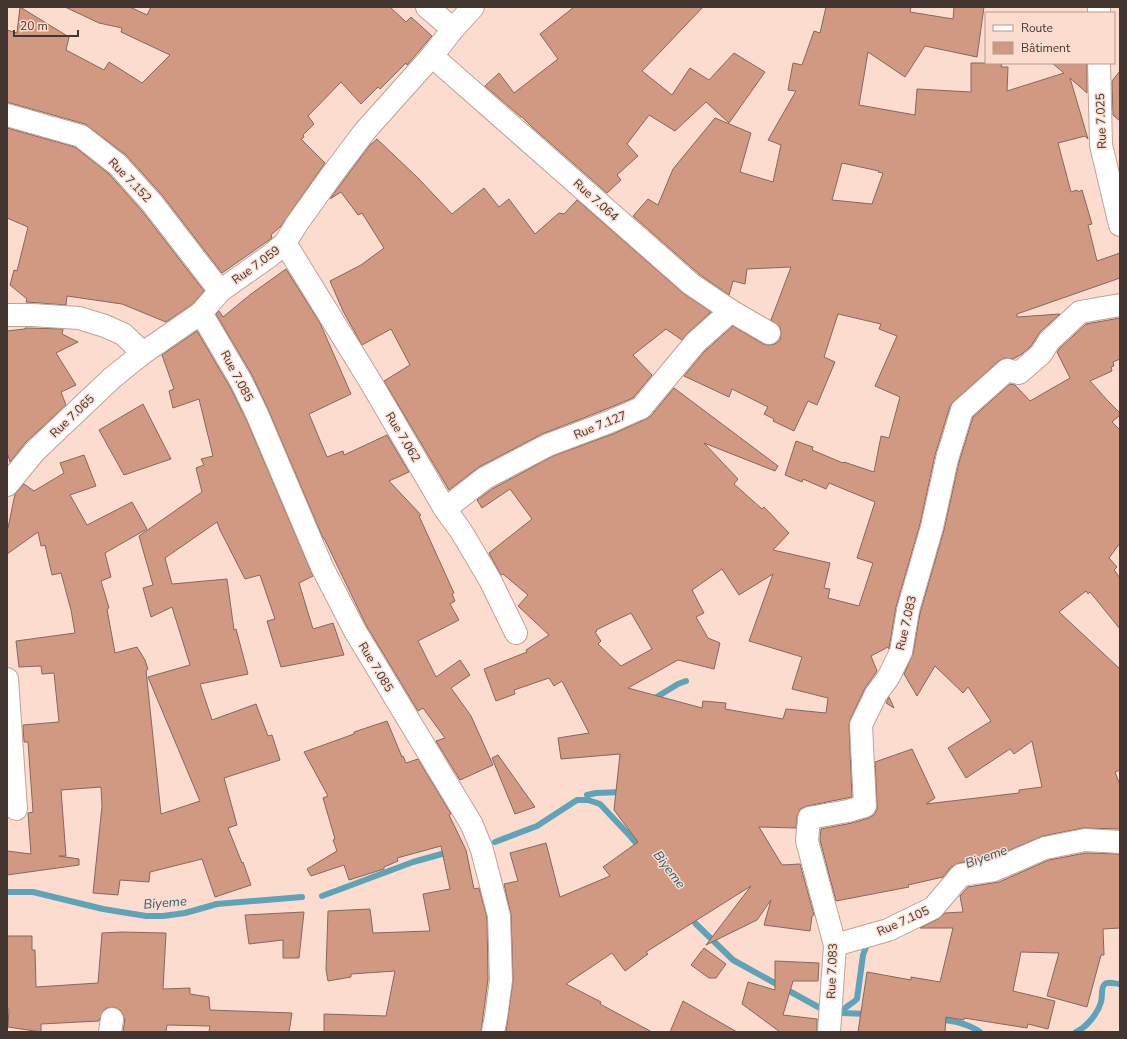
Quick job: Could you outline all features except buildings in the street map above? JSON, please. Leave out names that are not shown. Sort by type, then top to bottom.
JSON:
[{"type":"street","points":[[427,7],[453,29]]},
{"type":"street","name":"Rue 7.059","points":[[143,353],[202,313],[220,290],[272,255],[285,244],[296,225],[365,131],[432,56],[453,29],[473,7]]},
{"type":"street","name":"Rue 7.064","points":[[432,56],[691,284],[731,311],[768,333]]},
{"type":"street","name":"Rue 7.025","points":[[1100,64],[1100,145],[1120,224]]},
{"type":"street","name":"Rue 7.152","points":[[7,115],[81,136],[118,165],[152,203],[220,290]]},
{"type":"street","name":"Rue 7.062","points":[[285,244],[370,381],[445,509],[461,531],[490,580],[516,633]]},
{"type":"street","name":"Rue 7.083","points":[[828,1032],[835,945],[807,841],[809,818],[848,811],[865,806],[861,725],[876,694],[888,678],[901,652],[908,610],[932,527],[947,459],[962,410],[1007,370],[1019,373],[1041,354],[1049,341],[1080,312],[1120,305]]},
{"type":"street","name":"Rue 7.127","points":[[445,509],[485,478],[548,445],[609,422],[640,408],[696,342],[731,311]]},
{"type":"street","name":"Rue 7.085","points":[[202,313],[241,381],[257,414],[322,567],[355,631],[472,825],[480,844],[499,916],[501,980],[493,1032]]},
{"type":"street","points":[[7,315],[79,318],[105,326],[123,334],[143,353]]},
{"type":"street","name":"Rue 7.065","points":[[7,485],[35,452],[112,378],[143,353]]},
{"type":"street","points":[[7,679],[16,809]]},
{"type":"street","name":"Rue 7.105","points":[[835,945],[888,930],[933,908],[961,875],[994,870],[1045,848],[1086,840],[1120,842]]},
{"type":"waterway","points":[[654,701],[655,698],[678,684],[686,681]]},
{"type":"waterway","points":[[587,795],[596,793],[623,792]]},
{"type":"waterway","name":"Biyeme","points":[[495,842],[537,826],[577,800],[588,800],[600,804],[641,849]]},
{"type":"waterway","name":"Biyeme","points":[[322,896],[413,862],[449,852]]},
{"type":"waterway","name":"Biyeme","points":[[7,892],[33,892],[103,909],[146,916],[163,916],[185,913],[217,904],[302,897]]},
{"type":"waterway","name":"Biyeme","points":[[690,916],[696,924],[733,960],[820,1008]]},
{"type":"waterway","name":"Biyeme","points":[[841,1013],[857,999],[863,955],[868,942]]},
{"type":"waterway","points":[[1076,1032],[1092,1019],[1100,1006],[1103,986],[1106,983],[1120,984]]},
{"type":"waterway","points":[[841,1013],[869,1014]]},
{"type":"waterway","points":[[938,1019],[965,1024],[980,1032]]}]
